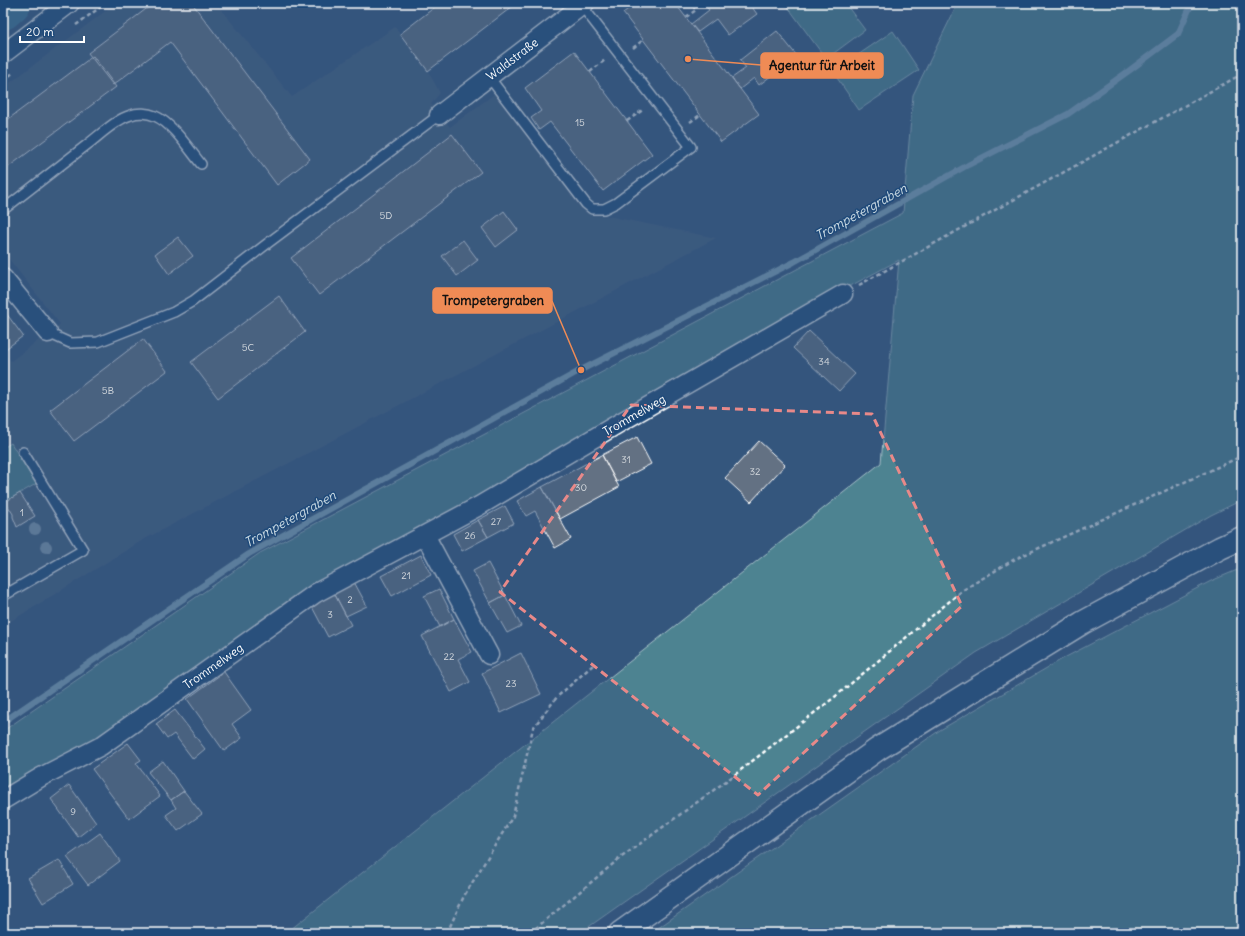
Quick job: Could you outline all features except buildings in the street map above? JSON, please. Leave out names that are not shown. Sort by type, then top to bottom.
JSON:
[{"type":"main road","points":[[620,933],[878,749],[1082,623],[1220,548],[1242,538]]},
{"type":"street","points":[[3,54],[70,3]]},
{"type":"street","name":"Waldstraße","points":[[439,115],[584,4]]},
{"type":"street","points":[[3,278],[48,333]]},
{"type":"street","name":"Trommelweg","points":[[3,800],[41,777],[101,746],[316,593],[479,506],[843,294]]},
{"type":"street","points":[[425,535],[489,655]]},
{"type":"lane","points":[[489,77],[586,204],[592,209],[604,209],[616,202],[691,147],[655,101],[584,4]]},
{"type":"lane","points":[[3,210],[103,132],[122,118],[131,114],[142,113],[162,120],[169,126],[201,164]]},
{"type":"lane","points":[[48,333],[70,343],[98,342],[174,312],[193,301],[439,115]]},
{"type":"lane","points":[[3,596],[83,550],[23,452]]},
{"type":"path","points":[[686,17],[696,10],[691,3]]},
{"type":"path","points":[[843,294],[1242,74]]},
{"type":"path","points":[[627,121],[655,101]]},
{"type":"path","points":[[530,933],[619,860],[733,776],[836,696],[962,590],[1015,559],[1242,456]]},
{"type":"path","points":[[447,933],[464,896],[513,816],[534,728],[557,697],[593,665]]},
{"type":"highlighted area","points":[[631,405],[872,414],[962,606],[758,795],[500,592]]},
{"type":"shaded area","points":[[116,3],[216,3],[292,97],[395,27],[428,71],[440,93],[431,104],[450,127],[497,92],[588,212],[716,238],[143,540],[3,626],[3,352],[11,361],[60,324],[5,254],[3,238],[3,88]]},
{"type":"green space","points":[[785,3],[845,3],[865,30],[826,59]]},
{"type":"green space","points":[[958,3],[1242,3],[1242,500],[1211,515],[976,653],[580,933],[286,933],[881,463],[899,260],[841,291],[467,506],[98,742],[36,770],[3,788],[3,731],[260,553],[903,213],[913,95]]},
{"type":"green space","points":[[893,31],[919,70],[859,110],[833,72]]},
{"type":"green space","points":[[11,443],[36,484],[5,502],[3,500],[3,448]]},
{"type":"green space","points":[[1242,568],[1242,933],[651,933],[940,730],[1064,658],[1211,581]]},
{"type":"waterway","points":[[3,11],[12,3]]},
{"type":"waterway","name":"Trompetergraben","points":[[3,722],[249,554],[581,370],[794,262],[968,165],[1068,114],[1178,34],[1192,3]]},
{"type":"place","name":"Agentur für Arbeit","points":[[688,59]]},
{"type":"place","name":"Trompetergraben","points":[[581,370]]}]
